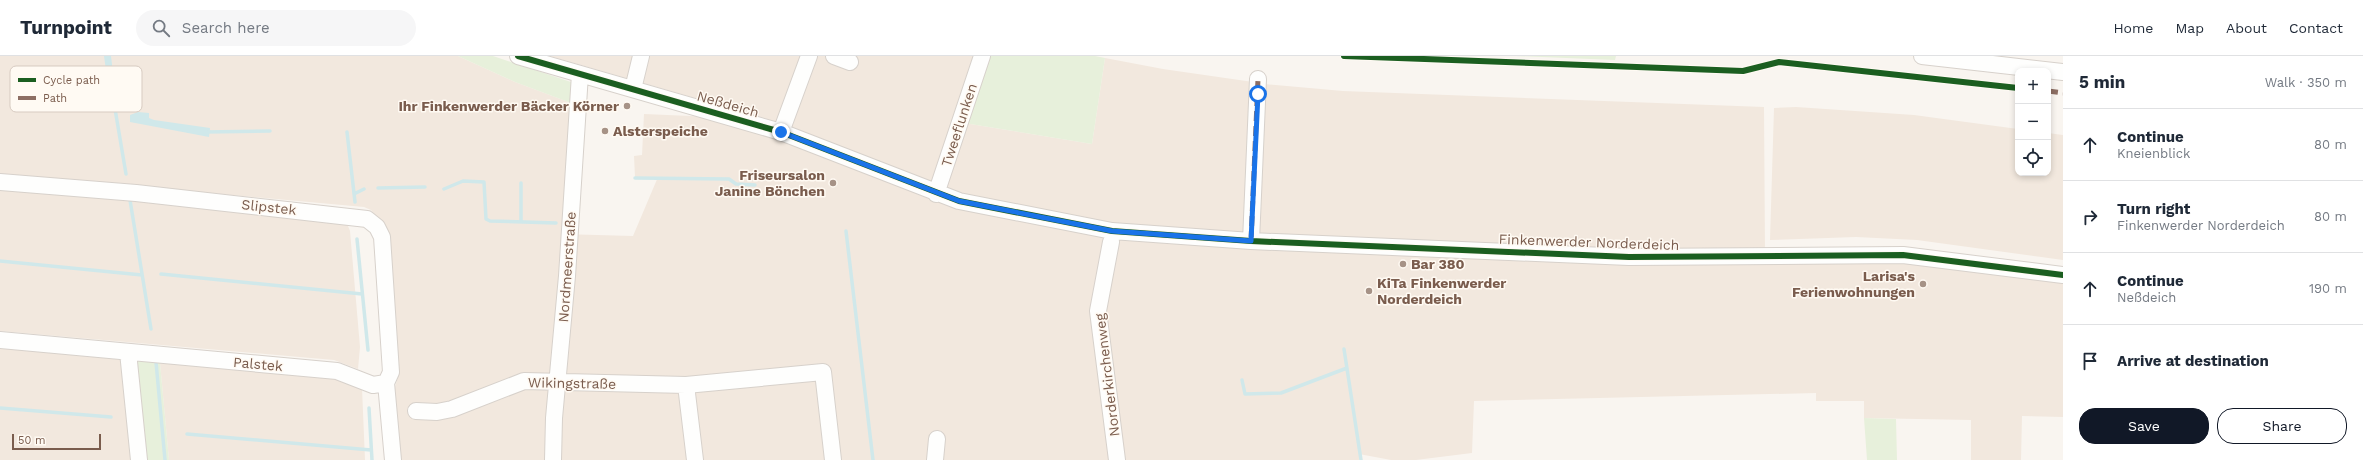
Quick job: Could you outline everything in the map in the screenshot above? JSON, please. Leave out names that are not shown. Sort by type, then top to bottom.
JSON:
[{"type":"street","name":"Neßdeich","points":[[518,56],[781,132],[936,194],[983,207],[1112,237]]},
{"type":"street","points":[[633,89],[641,56]]},
{"type":"street","points":[[781,132],[809,56]]},
{"type":"street","points":[[834,56],[850,62]]},
{"type":"street","name":"Tweeflunken","points":[[936,194],[982,56]]},
{"type":"street","points":[[1922,56],[2063,72]]},
{"type":"street","name":"Nordmeerstraße","points":[[553,460],[557,382],[567,276],[580,74]]},
{"type":"street","points":[[1251,241],[1258,79]]},
{"type":"street","name":"Slipstek","points":[[0,182],[136,193],[367,218],[377,227],[382,237],[391,372],[386,383],[393,460]]},
{"type":"street","name":"Finkenwerder Norderdeich","points":[[1112,237],[1251,241],[1628,257],[1760,257],[1880,254],[1929,258],[2063,275]]},
{"type":"street","name":"Norderkirchenweg","points":[[1112,237],[1098,311],[1117,460]]},
{"type":"street","name":"Palstek","points":[[0,340],[337,371],[373,385],[386,383]]},
{"type":"street","points":[[128,352],[139,460]]},
{"type":"street","name":"Wikingstraße","points":[[416,410],[437,412],[452,409],[524,382],[686,385],[823,372],[833,460]]},
{"type":"street","points":[[686,385],[694,460]]},
{"type":"street","points":[[935,460],[937,439]]},
{"type":"shaded area","points":[[0,56],[458,56],[515,82],[571,103],[561,234],[633,236],[658,177],[635,177],[634,156],[642,155],[644,114],[714,117],[777,136],[934,201],[1106,236],[1095,297],[1113,460],[400,460],[392,397],[398,377],[390,259],[384,227],[371,210],[364,207],[0,174]]},
{"type":"shaded area","points":[[550,56],[977,56],[933,186],[781,123]]},
{"type":"shaded area","points":[[1105,58],[1163,69],[1253,82],[1247,232],[1154,228],[1083,219],[945,188],[964,123],[1092,144]]},
{"type":"shaded area","points":[[1263,84],[1343,91],[1764,107],[1765,253],[1515,248],[1260,234]]},
{"type":"shaded area","points":[[1796,107],[1914,115],[2015,129],[2015,176],[2051,176],[2051,133],[2063,135],[2063,260],[1917,240],[1856,237],[1770,240],[1774,108]]},
{"type":"shaded area","points":[[13,190],[346,221],[350,231],[360,347],[358,369],[334,360],[0,331],[0,191]]},
{"type":"shaded area","points":[[1116,237],[1771,264],[1914,264],[2063,282],[2063,417],[2022,416],[2021,460],[1971,460],[1971,420],[1864,418],[1864,401],[1816,401],[1816,393],[1474,401],[1472,453],[1416,460],[1391,460],[1359,454],[1359,460],[1120,460],[1103,324]]},
{"type":"shaded area","points":[[0,348],[125,360],[134,460],[0,460]]},
{"type":"shaded area","points":[[160,363],[329,377],[362,388],[365,460],[169,460]]},
{"type":"green space","points":[[458,56],[493,56],[574,83],[571,103],[515,82]]},
{"type":"green space","points":[[987,56],[1095,56],[1105,58],[1092,144],[964,123]]},
{"type":"green space","points":[[1516,56],[1616,56],[1615,60]]},
{"type":"green space","points":[[134,360],[160,363],[169,460],[144,460]]},
{"type":"green space","points":[[1864,418],[1896,419],[1897,460],[1867,460]]},
{"type":"water","points":[[104,56],[111,56],[112,66],[105,66]]},
{"type":"water","points":[[138,112],[149,113],[149,118],[154,120],[210,128],[209,137],[130,122],[130,115]]},
{"type":"waterway","points":[[116,112],[126,174]]},
{"type":"waterway","points":[[205,132],[270,131]]},
{"type":"waterway","points":[[347,132],[355,202]]},
{"type":"waterway","points":[[635,178],[729,179],[736,184],[755,185]]},
{"type":"waterway","points":[[444,189],[463,181],[484,182],[486,219],[490,221],[556,223]]},
{"type":"waterway","points":[[521,183],[521,222]]},
{"type":"waterway","points":[[378,188],[425,187]]},
{"type":"waterway","points":[[354,194],[364,189]]},
{"type":"waterway","points":[[130,200],[151,329]]},
{"type":"waterway","points":[[846,231],[873,460]]},
{"type":"waterway","points":[[357,239],[368,350]]},
{"type":"waterway","points":[[0,261],[142,275]]},
{"type":"waterway","points":[[161,274],[362,294]]},
{"type":"waterway","points":[[1344,349],[1361,460]]},
{"type":"waterway","points":[[156,362],[165,460]]},
{"type":"waterway","points":[[1242,380],[1245,394],[1281,393],[1347,368]]},
{"type":"waterway","points":[[0,408],[111,417]]},
{"type":"waterway","points":[[369,408],[372,460]]},
{"type":"waterway","points":[[187,434],[371,450]]},
{"type":"marked path","points":[[1251,241],[1258,79]]},
{"type":"marked path","points":[[2051,91],[2063,93]]},
{"type":"cycle path","points":[[518,56],[781,132],[959,201],[1112,231],[1251,241],[1629,257],[1903,255],[2063,275]]},
{"type":"cycle path","points":[[1344,56],[1743,71],[1779,62],[2015,88]]},
{"type":"place","name":"Ihr Finkenwerder Bäcker Körner","points":[[627,106]]},
{"type":"place","name":"Alsterspeiche","points":[[605,131]]},
{"type":"place","name":"Friseursalon Janine Bönchen","points":[[833,183]]},
{"type":"place","name":"Bar 380","points":[[1403,264]]},
{"type":"place","name":"Larisa's Ferienwohnungen","points":[[1923,284]]},
{"type":"place","name":"KiTa Finkenwerder Norderdeich","points":[[1369,291]]},
{"type":"route","points":[[781,132],[936,194],[983,207],[1112,231],[1251,241],[1258,94]]}]
